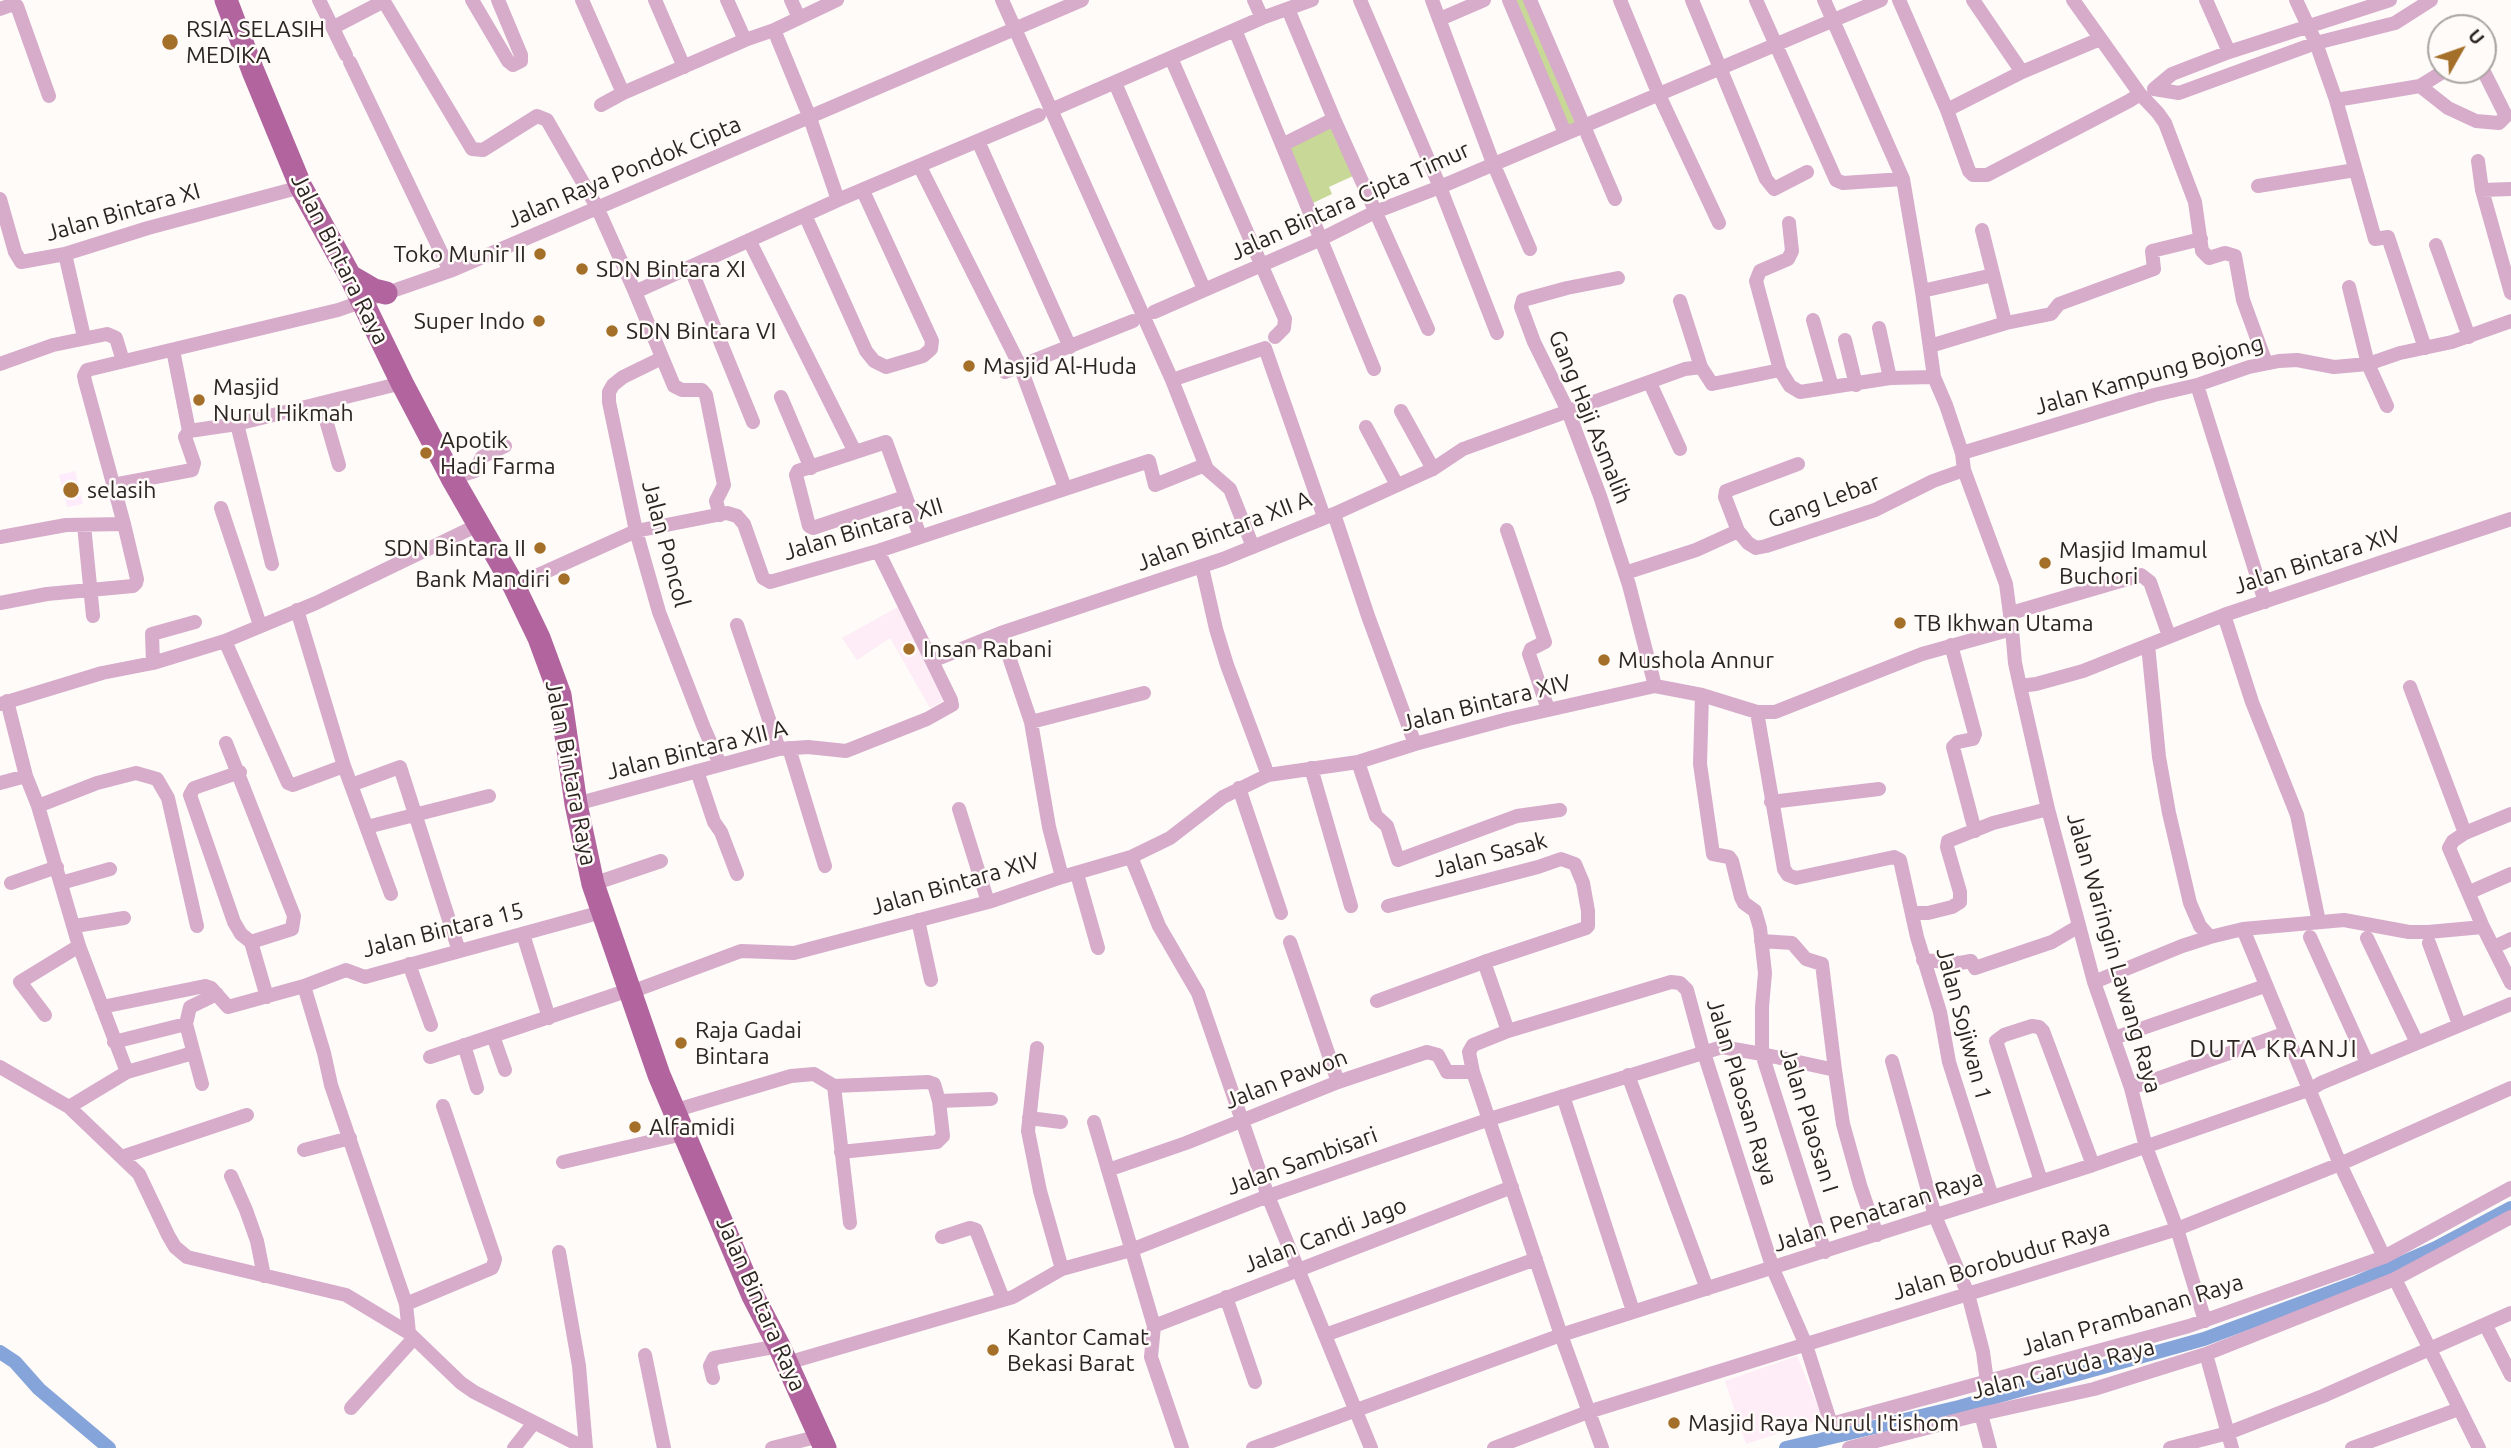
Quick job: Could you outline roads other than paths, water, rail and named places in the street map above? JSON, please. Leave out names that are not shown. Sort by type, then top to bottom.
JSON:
[{"type":"main road","name":"Jalan Bintara Raya","points":[[226,0],[301,187],[350,275],[452,478],[514,586],[539,638],[560,695],[576,804],[601,912],[682,1133],[727,1229],[753,1296],[823,1442]]},
{"type":"main road","points":[[350,275],[356,281],[386,293]]},
{"type":"street","points":[[319,0],[450,271]]},
{"type":"street","points":[[472,0],[513,65],[521,61],[521,55],[498,0]]},
{"type":"street","points":[[582,0],[623,93]]},
{"type":"street","points":[[655,0],[684,67]]},
{"type":"street","points":[[727,0],[744,40]]},
{"type":"street","points":[[791,0],[799,18]]},
{"type":"street","points":[[601,105],[837,0]]},
{"type":"street","points":[[1002,0],[1171,380],[1205,466],[1209,473],[1230,489],[1254,547]]},
{"type":"street","name":"Jalan Raya Pondok Cipta","points":[[113,485],[84,376],[91,368],[173,351],[338,310],[450,271],[1082,0]]},
{"type":"street","points":[[1254,0],[1262,18]]},
{"type":"street","points":[[1058,107],[1262,18],[1312,0]]},
{"type":"street","points":[[1360,0],[1440,187],[1497,333]]},
{"type":"street","points":[[1432,0],[1493,163],[1530,249]]},
{"type":"street","points":[[1440,19],[1484,0]]},
{"type":"street","points":[[1509,0],[1565,133]]},
{"type":"street","points":[[1530,0],[1615,199]]},
{"type":"street","points":[[1620,0],[1658,95],[1719,223]]},
{"type":"street","points":[[1692,0],[1772,188],[1778,188],[1807,172]]},
{"type":"street","points":[[1756,0],[1836,180],[1843,183],[1903,179]]},
{"type":"street","points":[[1824,0],[1903,179],[1934,377],[1962,453],[1964,470],[2006,584],[2020,686]]},
{"type":"street","name":"Jalan Bintara Cipta Timur","points":[[1005,372],[1143,317],[1321,239],[1375,212],[1881,0]]},
{"type":"street","points":[[1899,0],[1947,110],[1969,171],[1977,177],[1987,175],[2140,94]]},
{"type":"street","points":[[1973,0],[2022,72]]},
{"type":"street","points":[[2073,0],[2140,94],[2165,123],[2195,202],[2202,251],[2206,257],[2225,253],[2235,256],[2243,300],[2266,363]]},
{"type":"street","points":[[2206,0],[2229,52]]},
{"type":"street","points":[[2296,0],[2316,43],[2336,100],[2375,239],[2388,237],[2425,348]]},
{"type":"street","points":[[2386,1],[2229,52],[2172,74],[2154,89],[2179,93],[2316,43],[2395,23],[2431,0]]},
{"type":"street","points":[[334,27],[383,1],[472,149],[483,150],[537,116],[544,117],[597,207],[674,386],[682,390],[702,390],[706,395],[724,485],[716,501],[720,515],[636,531],[514,586]]},
{"type":"street","points":[[0,9],[14,4],[17,6],[49,96]]},
{"type":"street","points":[[1288,9],[1428,329]]},
{"type":"street","points":[[774,30],[810,118],[838,200]]},
{"type":"street","points":[[1235,30],[1374,369]]},
{"type":"street","points":[[1947,110],[2022,72],[2100,39]]},
{"type":"street","points":[[1171,58],[1285,319],[1284,328],[1275,337]]},
{"type":"street","points":[[2336,100],[2420,86],[2427,82]]},
{"type":"street","points":[[1115,83],[1204,289]]},
{"type":"street","points":[[2420,86],[2448,108],[2476,121],[2507,125],[2504,111],[2490,84]]},
{"type":"street","points":[[635,292],[838,200],[1039,115]]},
{"type":"street","points":[[1282,145],[1334,119]]},
{"type":"street","points":[[978,141],[1070,347]]},
{"type":"street","points":[[2478,160],[2482,190],[2511,293]]},
{"type":"street","points":[[920,167],[1020,366],[1065,488]]},
{"type":"street","points":[[2258,186],[2355,170]]},
{"type":"street","name":"Jalan Bintara XI","points":[[0,199],[19,260],[25,261],[65,254],[148,228],[301,187]]},
{"type":"street","points":[[2482,190],[2511,189]]},
{"type":"street","points":[[805,215],[866,351],[874,361],[886,367],[923,356],[930,349],[932,341],[863,191]]},
{"type":"street","points":[[1789,223],[1792,251],[1788,259],[1760,271],[1756,281],[1780,370],[1790,386],[1800,392],[1890,378],[1934,377]]},
{"type":"street","points":[[1982,230],[2004,318]]},
{"type":"street","points":[[1930,346],[2051,314],[2059,304],[2154,269],[2152,251],[2201,239]]},
{"type":"street","points":[[749,240],[855,452]]},
{"type":"street","points":[[2436,245],[2469,337]]},
{"type":"street","points":[[65,254],[84,337]]},
{"type":"street","points":[[690,267],[753,422]]},
{"type":"street","points":[[1922,291],[1993,275]]},
{"type":"street","name":"Gang Haji Asmalih","points":[[1618,278],[1567,288],[1521,303],[1534,342],[1568,411],[1600,496],[1625,573],[1655,686]]},
{"type":"street","points":[[2349,287],[2368,364],[2387,406]]},
{"type":"street","points":[[1680,301],[1701,367],[1712,384],[1780,370]]},
{"type":"street","points":[[1814,320],[1832,387]]},
{"type":"street","name":"Jalan Kampung Bojong","points":[[1962,453],[2266,363],[2297,360],[2334,367],[2368,364],[2469,337],[2511,321]]},
{"type":"street","points":[[1879,328],[1890,378]]},
{"type":"street","points":[[0,365],[54,345],[107,334],[116,338],[123,361]]},
{"type":"street","points":[[1845,340],[1856,385]]},
{"type":"street","points":[[1171,380],[1265,348],[1415,744]]},
{"type":"street","points":[[0,603],[26,597],[133,586],[136,583],[113,485],[192,470],[194,463],[185,437],[189,431],[173,351]]},
{"type":"street","name":"Jalan Poncol","points":[[662,358],[623,377],[609,392],[609,402],[636,531],[659,612],[720,764]]},
{"type":"street","name":"Jalan Bintara XII A","points":[[576,804],[784,749],[808,747],[846,751],[927,719],[951,705],[932,661],[1001,633],[1202,567],[1329,516],[1433,469],[1463,449],[1685,369],[1701,367]]},
{"type":"street","points":[[189,431],[237,424],[402,383]]},
{"type":"street","points":[[1650,383],[1680,449]]},
{"type":"street","points":[[2197,385],[2264,602]]},
{"type":"street","points":[[781,397],[811,468]]},
{"type":"street","points":[[321,403],[339,464]]},
{"type":"street","points":[[1401,411],[1433,469]]},
{"type":"street","points":[[237,424],[272,564]]},
{"type":"street","points":[[1366,427],[1397,485]]},
{"type":"street","points":[[905,497],[813,528],[809,526],[796,482],[798,471],[886,442],[920,536]]},
{"type":"street","points":[[452,478],[474,472],[481,458],[505,446]]},
{"type":"street","name":"Jalan Bintara XII","points":[[720,515],[727,513],[737,516],[744,524],[753,554],[766,582],[878,551],[1149,461],[1155,485],[1205,466]]},
{"type":"street","points":[[1738,531],[1725,497],[1726,491],[1798,464]]},
{"type":"street","name":"Gang Lebar","points":[[1625,573],[1696,550],[1738,531],[1748,544],[1756,548],[1766,546],[1875,510],[1933,481],[1964,470]]},
{"type":"street","points":[[221,508],[260,625]]},
{"type":"street","name":"Jalan Bintara XIV","points":[[2020,686],[2083,671],[2224,615],[2511,519]]},
{"type":"street","points":[[0,537],[66,525],[124,524]]},
{"type":"street","points":[[127,1072],[79,946],[38,806],[3,703],[102,673],[153,663],[225,641],[480,524]]},
{"type":"street","points":[[84,525],[93,616]]},
{"type":"street","points":[[1507,530],[1545,642],[1531,649],[1529,654],[1548,709]]},
{"type":"street","points":[[878,551],[932,661]]},
{"type":"street","points":[[1202,567],[1227,665],[1268,775]]},
{"type":"street","points":[[2011,613],[2141,575],[2150,582],[2169,636]]},
{"type":"street","points":[[297,610],[344,766],[391,894]]},
{"type":"street","points":[[2224,615],[2252,702],[2297,814],[2319,922]]},
{"type":"street","points":[[153,663],[152,634],[195,622]]},
{"type":"street","points":[[737,625],[825,866]]},
{"type":"street","name":"Jalan Bintara XIV","points":[[430,1057],[741,951],[794,953],[988,902],[1131,857],[1170,838],[1223,797],[1268,775],[1358,762],[1548,709],[1655,686],[1702,695],[1757,712],[1774,712],[1890,666],[1951,645],[2012,629]]},
{"type":"street","points":[[1001,633],[1031,722],[1049,827],[1098,948]]},
{"type":"street","points":[[225,641],[288,783],[293,785],[344,766]]},
{"type":"street","points":[[1951,645],[1975,734],[1972,740],[1958,742],[1953,747],[1975,831]]},
{"type":"street","points":[[2148,645],[2159,757],[2169,813],[2190,903],[2200,926],[2210,937]]},
{"type":"street","name":"Jalan Waringin Lawang Raya","points":[[2020,686],[2048,808],[2094,982],[2131,1088],[2146,1147],[2177,1229],[2205,1321]]},
{"type":"street","points":[[2410,687],[2465,834]]},
{"type":"street","points":[[1031,722],[1144,693]]},
{"type":"street","name":"Jalan Plaosan I","points":[[1702,695],[1700,764],[1713,854],[1729,857],[1732,861],[1741,897],[1744,903],[1755,911],[1765,973],[1762,1054],[1825,1252]]},
{"type":"street","points":[[1757,712],[1771,802],[1879,789]]},
{"type":"street","points":[[226,743],[240,772],[294,916],[292,929],[251,942]]},
{"type":"street","points":[[1358,762],[1376,816],[1387,826],[1398,860],[1517,816],[1560,810]]},
{"type":"street","points":[[351,785],[400,767],[459,951]]},
{"type":"street","points":[[1311,768],[1351,906]]},
{"type":"street","points":[[697,771],[714,822],[721,832],[737,874]]},
{"type":"street","points":[[240,772],[194,788],[190,795],[234,922],[241,934],[251,942],[267,997]]},
{"type":"street","points":[[38,806],[97,783],[136,774],[157,779],[168,798],[197,926]]},
{"type":"street","points":[[0,783],[26,775]]},
{"type":"street","points":[[1239,788],[1281,913]]},
{"type":"street","points":[[367,827],[489,796]]},
{"type":"street","name":"Jalan Sojiwan 1","points":[[1771,802],[1784,869],[1788,875],[1796,878],[1894,857],[1900,860],[1923,960],[1940,1012],[1949,1062],[1992,1197]]},
{"type":"street","points":[[960,808],[988,902]]},
{"type":"street","points":[[1912,913],[1952,908],[1960,902],[1960,892],[1947,847],[1948,841],[2048,808]]},
{"type":"street","points":[[2511,814],[2465,834],[2453,841],[2449,848],[2483,927],[2511,982]]},
{"type":"street","points":[[1131,857],[1159,926],[1198,993],[1268,1196],[1371,1448]]},
{"type":"street","name":"Jalan Sasak","points":[[1388,906],[1561,859],[1575,864],[1583,883],[1588,926],[1484,962]]},
{"type":"street","points":[[593,884],[661,862]]},
{"type":"street","points":[[11,883],[57,867]]},
{"type":"street","points":[[61,883],[110,869]]},
{"type":"street","points":[[2470,892],[2511,874]]},
{"type":"street","name":"Jalan Bintara 15","points":[[102,1007],[205,986],[211,988],[228,1007],[304,986],[346,970],[365,977],[601,912]]},
{"type":"street","points":[[75,926],[124,918]]},
{"type":"street","points":[[918,920],[931,980]]},
{"type":"street","points":[[2094,982],[2182,946],[2243,929],[2344,920],[2409,932],[2483,927]]},
{"type":"street","points":[[1923,960],[1960,963],[1970,961],[1975,968],[2052,942],[2079,926]]},
{"type":"street","points":[[2243,929],[2340,1164],[2384,1257]]},
{"type":"street","points":[[523,934],[549,1018]]},
{"type":"street","points":[[2310,937],[2367,1063]]},
{"type":"street","points":[[2368,938],[2417,1043]]},
{"type":"street","points":[[2494,947],[2511,939]]},
{"type":"street","points":[[1761,941],[1792,943],[1806,959],[1822,964],[1843,1124],[1877,1235]]},
{"type":"street","points":[[1290,942],[1338,1082]]},
{"type":"street","points":[[2429,943],[2459,1024]]},
{"type":"street","points":[[45,1015],[20,982],[79,946]]},
{"type":"street","points":[[1377,1001],[1484,962],[1508,1031],[1470,1047],[1473,1072],[1561,1335],[1602,1448]]},
{"type":"street","points":[[409,964],[431,1025]]},
{"type":"street","name":"Jalan Plaosan Raya","points":[[1508,1031],[1671,982],[1680,983],[1687,990],[1704,1053],[1773,1269],[1806,1345]]},
{"type":"street","points":[[304,986],[331,1085],[405,1304],[412,1335]]},
{"type":"street","points":[[2114,1038],[2265,986]]},
{"type":"street","points":[[202,1083],[186,1024],[190,1007],[217,995]]},
{"type":"street","name":"Jalan Penataran Raya","points":[[1254,1448],[1561,1335],[2093,1165],[2311,1089],[2511,1004]]},
{"type":"street","points":[[114,1042],[186,1024]]},
{"type":"street","points":[[2041,1181],[1996,1041],[2004,1035],[2032,1026],[2043,1031],[2093,1165]]},
{"type":"street","points":[[2131,1088],[2286,1033]]},
{"type":"street","points":[[493,1036],[505,1070]]},
{"type":"street","points":[[464,1045],[477,1088]]},
{"type":"street","name":"Jalan Sambisari","points":[[713,1378],[710,1366],[714,1358],[783,1354],[1013,1297],[1062,1269],[1131,1250],[1268,1196],[1490,1119],[1722,1047],[1835,1070]]},
{"type":"street","points":[[1037,1048],[1028,1131],[1032,1157],[1062,1269]]},
{"type":"street","name":"Jalan Pawon","points":[[1108,1170],[1338,1082],[1428,1052],[1438,1055],[1447,1072],[1473,1072]]},
{"type":"street","points":[[69,1107],[127,1072],[193,1053]]},
{"type":"street","points":[[1892,1061],[1935,1216],[1968,1294],[1983,1352],[1987,1382]]},
{"type":"street","points":[[0,1067],[69,1107],[139,1174],[167,1235],[175,1247],[187,1256],[345,1294],[412,1335],[461,1383],[533,1424],[586,1448],[579,1366],[559,1252]]},
{"type":"street","points":[[673,1111],[791,1076],[814,1074],[834,1086],[928,1082],[934,1084],[943,1136],[937,1142],[841,1152]]},
{"type":"street","points":[[1628,1075],[1707,1289]]},
{"type":"street","points":[[834,1086],[850,1223]]},
{"type":"street","name":"Jalan Borobudur Raya","points":[[1494,1448],[1588,1412],[2177,1229],[2340,1164],[2511,1088]]},
{"type":"street","points":[[1563,1096],[1633,1311]]},
{"type":"street","points":[[939,1101],[991,1099]]},
{"type":"street","points":[[405,1304],[492,1268],[495,1259],[443,1106]]},
{"type":"street","points":[[122,1157],[247,1115]]},
{"type":"street","points":[[1029,1118],[1061,1122]]},
{"type":"street","points":[[1094,1122],[1154,1326],[1151,1357],[1182,1448]]},
{"type":"street","points":[[563,1162],[682,1133]]},
{"type":"street","points":[[303,1150],[349,1138]]},
{"type":"street","points":[[231,1176],[257,1241],[264,1276]]},
{"type":"street","name":"Jalan Candi Jago","points":[[1154,1326],[1512,1187]]},
{"type":"street","name":"Jalan Prambanan Raya","points":[[1806,1345],[1831,1424],[2205,1321],[2384,1257],[2511,1188]]},
{"type":"street","name":"Jalan Garuda Raya","points":[[1849,1448],[1981,1414],[2094,1389],[2206,1354],[2395,1279],[2511,1217]]},
{"type":"street","points":[[942,1237],[970,1228],[976,1230],[1003,1300]]},
{"type":"street","points":[[1325,1335],[1536,1259]]},
{"type":"street","points":[[2395,1279],[2479,1448]]},
{"type":"street","points":[[1227,1297],[1255,1382]]},
{"type":"street","points":[[2170,1448],[2228,1433],[2323,1396],[2511,1313]]},
{"type":"street","points":[[2486,1325],[2511,1375]]},
{"type":"street","points":[[351,1408],[412,1335]]},
{"type":"street","points":[[645,1354],[664,1448]]},
{"type":"street","points":[[2206,1354],[2232,1448]]},
{"type":"street","points":[[2352,1448],[2459,1409]]},
{"type":"street","points":[[1981,1414],[1990,1448]]},
{"type":"street","points":[[514,1448],[533,1424]]},
{"type":"street","points":[[772,1448],[823,1442]]},
{"type":"waterway","points":[[1786,1448],[1959,1407],[2204,1339],[2358,1282],[2436,1248],[2511,1208]]},
{"type":"waterway","points":[[0,1352],[15,1362],[39,1389],[109,1448]]},
{"type":"place","name":"RSIA SELASIH MEDIKA","points":[[170,42]]},
{"type":"place","name":"Toko Munir II","points":[[540,254]]},
{"type":"place","name":"SDN Bintara XI","points":[[582,269]]},
{"type":"place","name":"Super Indo","points":[[539,321]]},
{"type":"place","name":"SDN Bintara VI","points":[[612,331]]},
{"type":"place","name":"Masjid Al-Huda","points":[[969,366]]},
{"type":"place","name":"Masjid Nurul Hikmah","points":[[199,400]]},
{"type":"place","name":"Apotik Hadi Farma","points":[[426,453]]},
{"type":"place","name":"selasih","points":[[71,490]]},
{"type":"place","name":"SDN Bintara II","points":[[540,548]]},
{"type":"place","name":"Masjid Imamul Buchori","points":[[2045,563]]},
{"type":"place","name":"Bank Mandiri","points":[[564,579]]},
{"type":"place","name":"TB Ikhwan Utama","points":[[1900,623]]},
{"type":"place","name":"Insan Rabani","points":[[909,649]]},
{"type":"place","name":"Mushola Annur","points":[[1604,660]]},
{"type":"place","name":"Raja Gadai Bintara","points":[[681,1043]]},
{"type":"place","name":"Alfamidi","points":[[635,1127]]},
{"type":"place","name":"Kantor Camat Bekasi Barat","points":[[993,1350]]},
{"type":"place","name":"Masjid Raya Nurul I'tishom","points":[[1674,1423]]},
{"type":"district","name":"DUTA KRANJI","points":[[2274,1049]]}]
